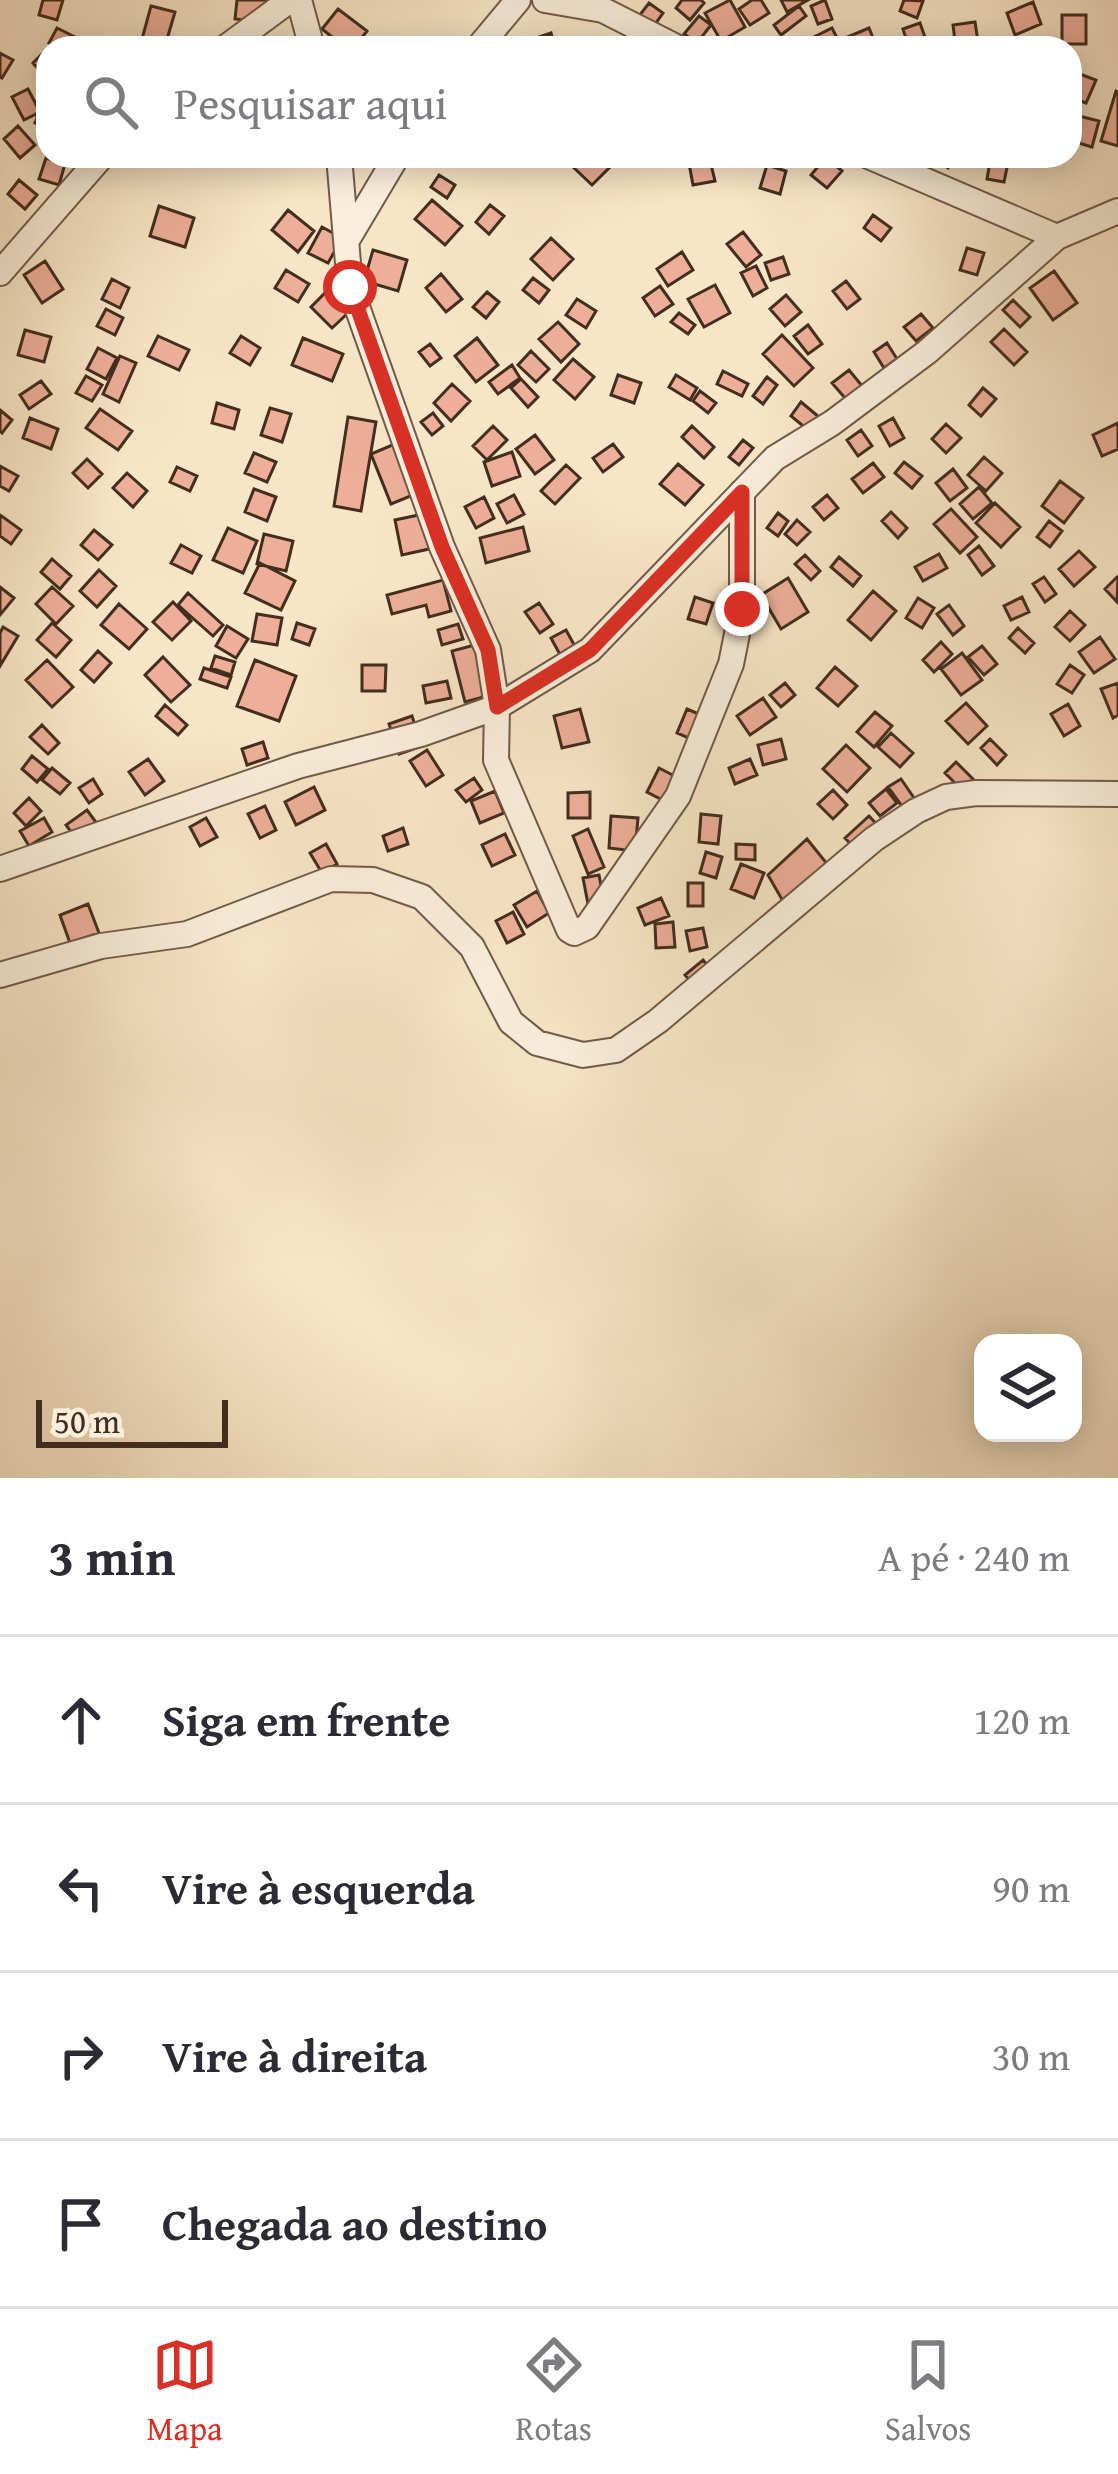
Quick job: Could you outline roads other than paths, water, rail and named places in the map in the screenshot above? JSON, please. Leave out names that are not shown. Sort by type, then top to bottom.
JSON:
[{"type":"street","points":[[241,36],[290,0]]},
{"type":"street","points":[[299,0],[309,36]]},
{"type":"street","points":[[488,36],[518,0]]},
{"type":"street","points":[[545,0],[603,10],[657,36]]},
{"type":"street","points":[[0,274],[93,168]]},
{"type":"street","points":[[340,168],[350,287],[442,547],[488,650],[497,707],[496,760],[569,930],[579,933],[678,796],[731,664],[742,609],[742,492]]},
{"type":"street","points":[[347,240],[390,168]]},
{"type":"street","points":[[896,168],[1057,237]]},
{"type":"street","points":[[0,868],[298,766],[421,734],[497,707],[590,650],[775,458],[832,423],[927,352],[1057,237],[1118,212]]},
{"type":"street","points":[[0,975],[101,946],[188,934],[331,878],[373,880],[422,897],[472,947],[511,1022],[537,1043],[584,1055],[616,1050],[658,1022],[874,838],[916,811],[946,797],[976,793],[1118,794]]}]
